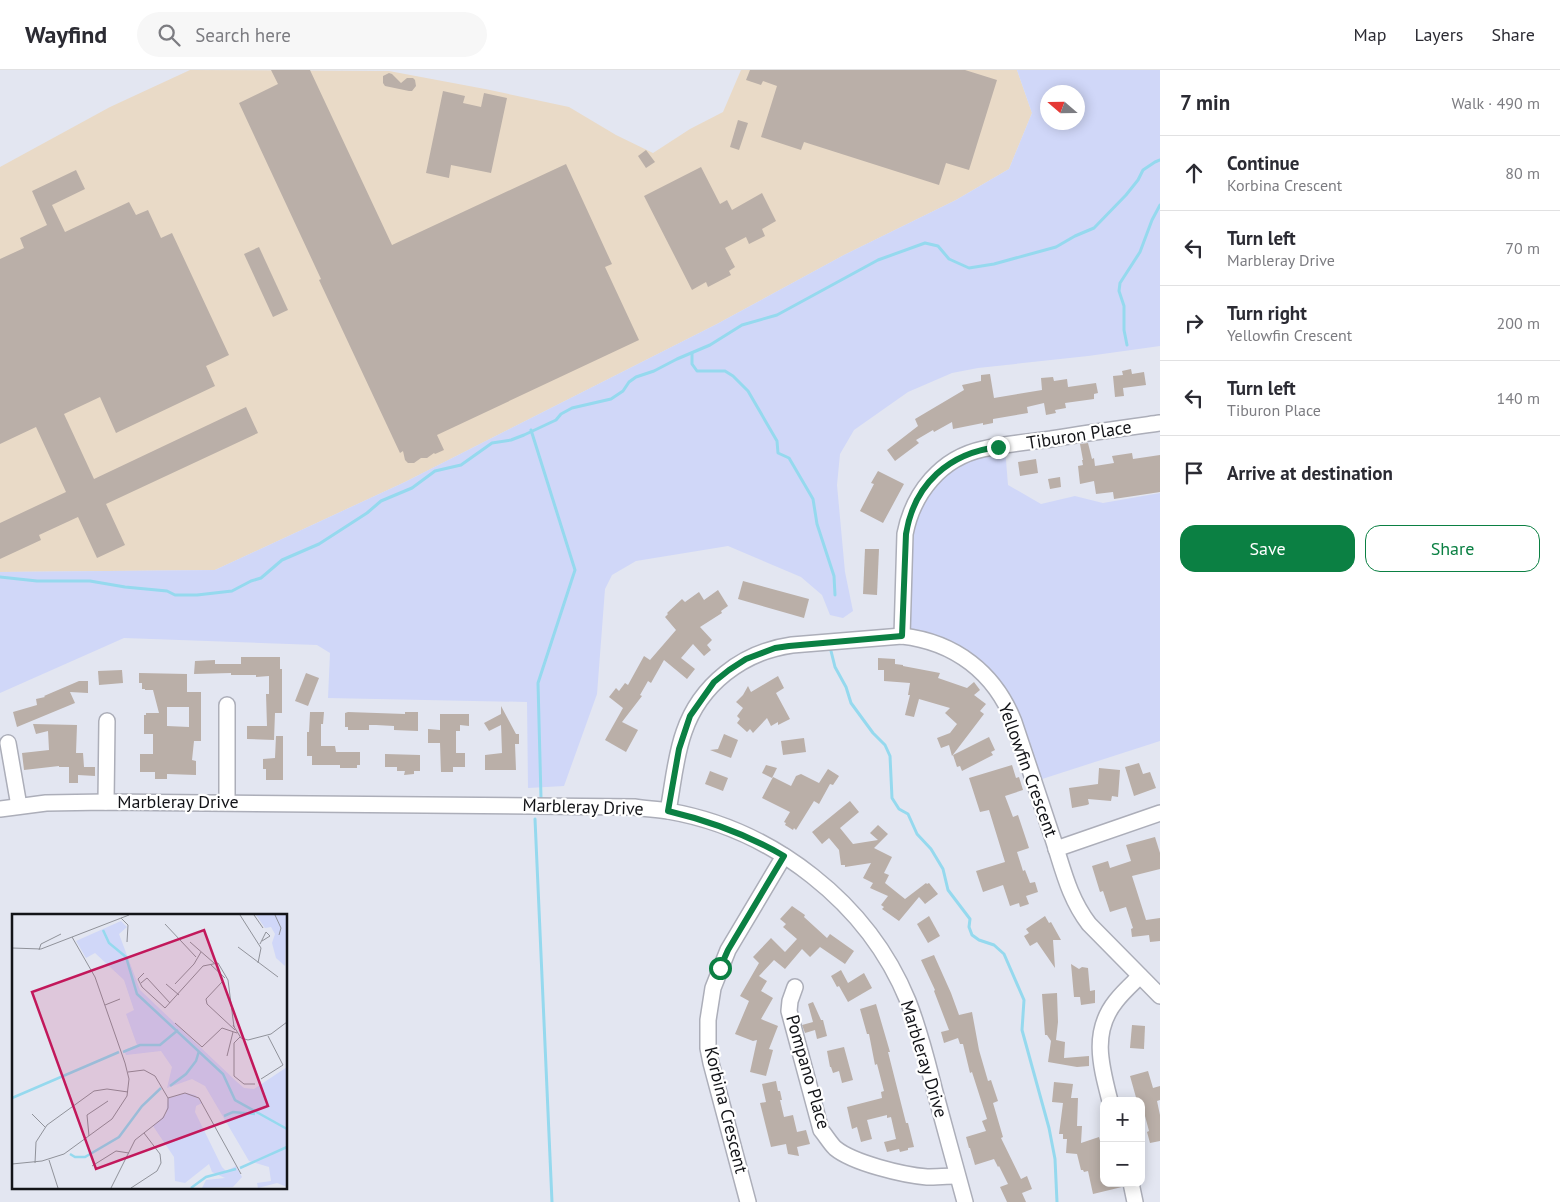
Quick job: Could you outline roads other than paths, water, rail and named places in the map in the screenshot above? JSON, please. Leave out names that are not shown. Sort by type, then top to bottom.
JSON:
[{"type":"street","name":"Tiburon Place","points":[[902,636],[908,521],[921,491],[942,469],[954,460],[982,449],[1160,422]]},
{"type":"street","name":"Yellowfin Crescent","points":[[668,811],[679,749],[690,716],[714,682],[746,659],[775,648],[789,646],[902,636],[932,642],[961,656],[989,678],[999,691],[1008,706],[1014,722],[1065,881],[1080,912],[1089,924],[1160,996]]},
{"type":"street","points":[[227,705],[227,802]]},
{"type":"street","points":[[106,802],[107,721]]},
{"type":"street","points":[[8,744],[19,806]]},
{"type":"street","name":"Marbleray Drive","points":[[0,809],[46,803],[106,802],[634,807],[668,811],[709,821],[729,829],[762,843],[784,856],[827,887],[847,907],[877,944],[908,1001],[919,1032],[965,1202]]},
{"type":"street","points":[[1056,849],[1160,814]]},
{"type":"street","name":"Korbina Crescent","points":[[748,1202],[711,1063],[708,1048],[708,1020],[713,988],[728,950],[784,856]]},
{"type":"street","points":[[1109,1097],[1099,1057],[1102,1029],[1107,1015],[1115,1002],[1140,976]]},
{"type":"street","name":"Pompano Place","points":[[795,988],[790,1001],[789,1011],[822,1130],[834,1147],[848,1156],[882,1168],[926,1176],[958,1176]]},
{"type":"street","points":[[1132,1187],[1135,1202]]},
{"type":"waterway","points":[[0,577],[37,581],[90,581],[167,591],[175,595],[197,595],[232,591],[261,578],[282,560],[319,544],[367,513],[381,501],[412,488],[435,471],[461,465],[492,443],[511,440],[524,435],[556,420],[561,414],[572,408],[611,399],[623,391],[629,382],[636,377],[654,371],[710,345],[742,325],[777,315],[878,260],[925,243],[938,246],[949,259],[969,268],[994,264],[1056,247],[1094,228],[1126,195],[1143,170],[1160,160]]},
{"type":"waterway","points":[[1127,345],[1124,330],[1124,306],[1119,291],[1120,283],[1140,252],[1160,205]]},
{"type":"waterway","points":[[692,353],[692,364],[697,371],[725,371],[748,391],[777,441],[778,453],[789,458],[813,499],[817,524],[834,576],[835,595]]},
{"type":"waterway","points":[[531,430],[575,570],[538,683],[541,798]]},
{"type":"waterway","points":[[831,651],[835,667],[846,687],[851,703],[873,733],[885,745],[890,756],[892,798],[899,809],[908,814],[917,834],[931,849],[943,869],[948,890],[970,919],[969,927],[972,935],[979,940],[994,945],[1004,954],[1024,1000],[1022,1030],[1049,1128],[1055,1159],[1057,1202]]},
{"type":"waterway","points":[[535,819],[552,1202]]}]
